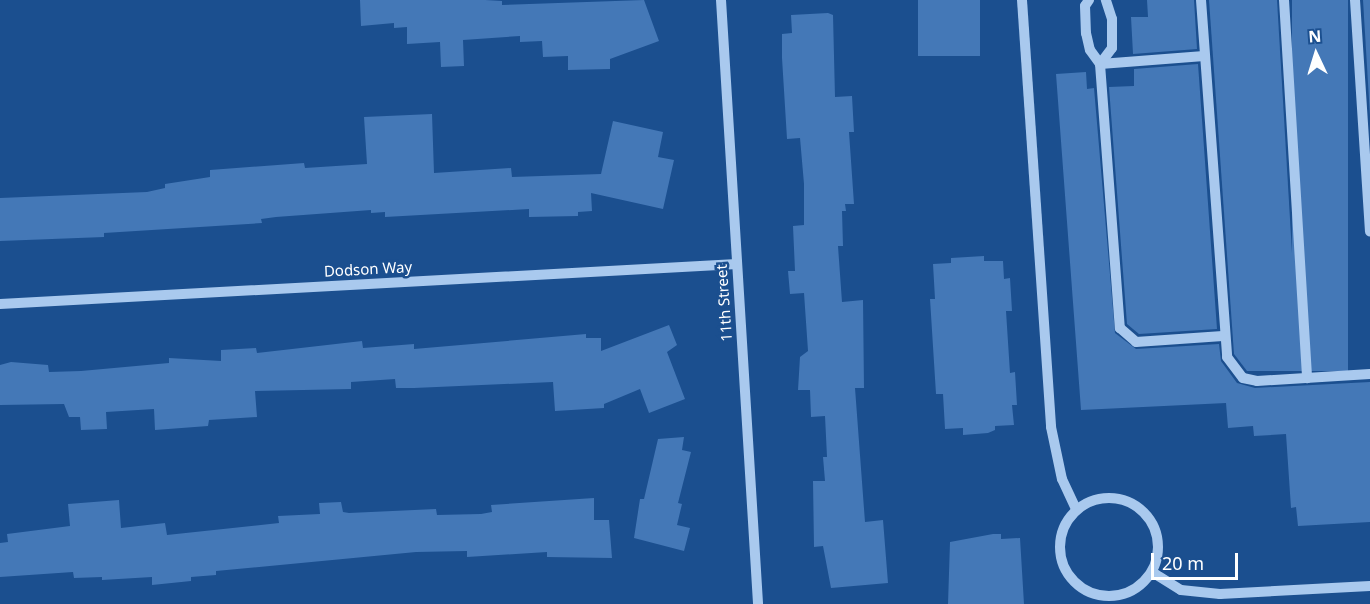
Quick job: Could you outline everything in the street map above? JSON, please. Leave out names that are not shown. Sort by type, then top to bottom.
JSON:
[{"type":"street","name":"11th Street","points":[[721,0],[758,604]]},
{"type":"street","points":[[1022,0],[1051,427],[1062,479],[1076,509]]},
{"type":"street","points":[[1089,0],[1085,6],[1086,33],[1090,50],[1100,64],[1120,328],[1136,342],[1223,336]]},
{"type":"street","points":[[1100,64],[1112,48],[1112,19],[1106,0]]},
{"type":"street","points":[[1201,0],[1223,336],[1227,357],[1244,378],[1257,381],[1370,374]]},
{"type":"street","points":[[1284,0],[1307,378]]},
{"type":"street","points":[[1355,0],[1370,232]]},
{"type":"street","points":[[1100,64],[1204,56]]},
{"type":"street","name":"Dodson Way","points":[[0,304],[737,264]]},
{"type":"street","points":[[1104,497],[1134,504],[1146,514],[1156,535],[1157,558],[1152,572],[1141,585],[1119,595],[1092,593],[1077,585],[1060,556],[1060,539],[1076,509],[1104,497]]},
{"type":"street","points":[[1152,572],[1181,590],[1220,594],[1370,586]]},
{"type":"building","points":[[360,0],[485,0],[502,1],[502,5],[644,0],[659,41],[610,59],[610,69],[568,70],[568,56],[543,57],[542,41],[520,42],[520,36],[463,40],[464,66],[441,67],[440,42],[407,44],[407,27],[394,28],[394,23],[361,26]]},
{"type":"building","points":[[918,0],[980,0],[980,56],[918,56]]},
{"type":"building","points":[[1147,0],[1194,0],[1197,49],[1133,54],[1131,17],[1148,17]]},
{"type":"building","points":[[1209,0],[1277,0],[1299,371],[1247,371],[1234,354]]},
{"type":"building","points":[[1292,0],[1348,0],[1348,371],[1292,371]]},
{"type":"building","points":[[1363,0],[1370,0],[1370,116]]},
{"type":"building","points":[[828,13],[833,15],[835,97],[852,96],[854,132],[849,132],[854,204],[845,204],[846,211],[842,211],[843,246],[838,246],[842,302],[863,300],[864,388],[855,388],[865,522],[883,520],[888,583],[831,588],[823,546],[814,547],[813,481],[825,481],[823,457],[827,457],[825,416],[811,417],[810,390],[798,390],[800,357],[808,351],[804,293],[790,294],[788,271],[795,271],[793,226],[804,225],[804,184],[800,138],[787,139],[782,58],[782,34],[792,33],[791,15]]},
{"type":"building","points":[[1198,64],[1217,329],[1139,334],[1127,324],[1109,87],[1134,86],[1134,69]]},
{"type":"building","points":[[1086,72],[1087,89],[1094,88],[1115,333],[1136,349],[1219,344],[1221,361],[1237,383],[1255,388],[1370,382],[1370,522],[1298,526],[1296,507],[1291,508],[1286,434],[1254,436],[1253,426],[1228,428],[1226,403],[1081,410],[1056,74]]},
{"type":"building","points":[[432,114],[434,173],[511,168],[512,177],[601,174],[613,121],[663,132],[658,157],[674,160],[663,209],[591,193],[592,211],[578,212],[578,216],[529,217],[529,209],[385,217],[385,212],[371,213],[371,210],[276,217],[261,219],[262,223],[104,233],[104,237],[0,241],[0,198],[147,192],[165,188],[165,184],[210,177],[210,170],[304,163],[305,168],[367,164],[364,117]]},
{"type":"building","points":[[984,256],[984,261],[1003,261],[1004,279],[1010,278],[1012,311],[1006,311],[1010,373],[1015,372],[1017,405],[1012,405],[1014,425],[995,426],[995,430],[988,433],[963,435],[963,428],[945,429],[943,394],[936,394],[930,299],[935,299],[933,264],[951,263],[951,258]]},
{"type":"building","points":[[669,325],[677,345],[667,352],[685,399],[649,413],[640,389],[604,404],[604,408],[555,411],[553,382],[396,388],[395,379],[351,382],[351,389],[255,391],[257,417],[209,420],[208,426],[155,430],[154,409],[106,412],[107,429],[81,430],[80,417],[69,417],[64,404],[0,405],[0,365],[11,362],[48,365],[49,372],[81,371],[169,363],[169,358],[221,361],[221,350],[256,348],[257,353],[362,341],[363,348],[414,344],[414,349],[586,334],[586,338],[601,338],[601,351]]},
{"type":"building","points":[[684,437],[682,450],[691,452],[678,503],[682,504],[677,525],[690,528],[684,551],[634,538],[640,499],[644,499],[658,439]]},
{"type":"building","points":[[594,498],[594,520],[609,520],[612,558],[547,557],[547,552],[467,557],[467,551],[416,552],[216,571],[216,575],[191,577],[191,581],[152,585],[152,577],[102,580],[102,577],[74,578],[73,572],[0,577],[0,543],[8,542],[7,534],[70,526],[68,504],[119,500],[121,528],[165,523],[167,535],[279,523],[278,516],[320,514],[319,503],[341,502],[343,512],[349,513],[436,509],[437,515],[492,512],[491,505]]},
{"type":"building","points":[[1001,534],[1001,539],[1020,538],[1024,604],[948,604],[950,542]]}]
